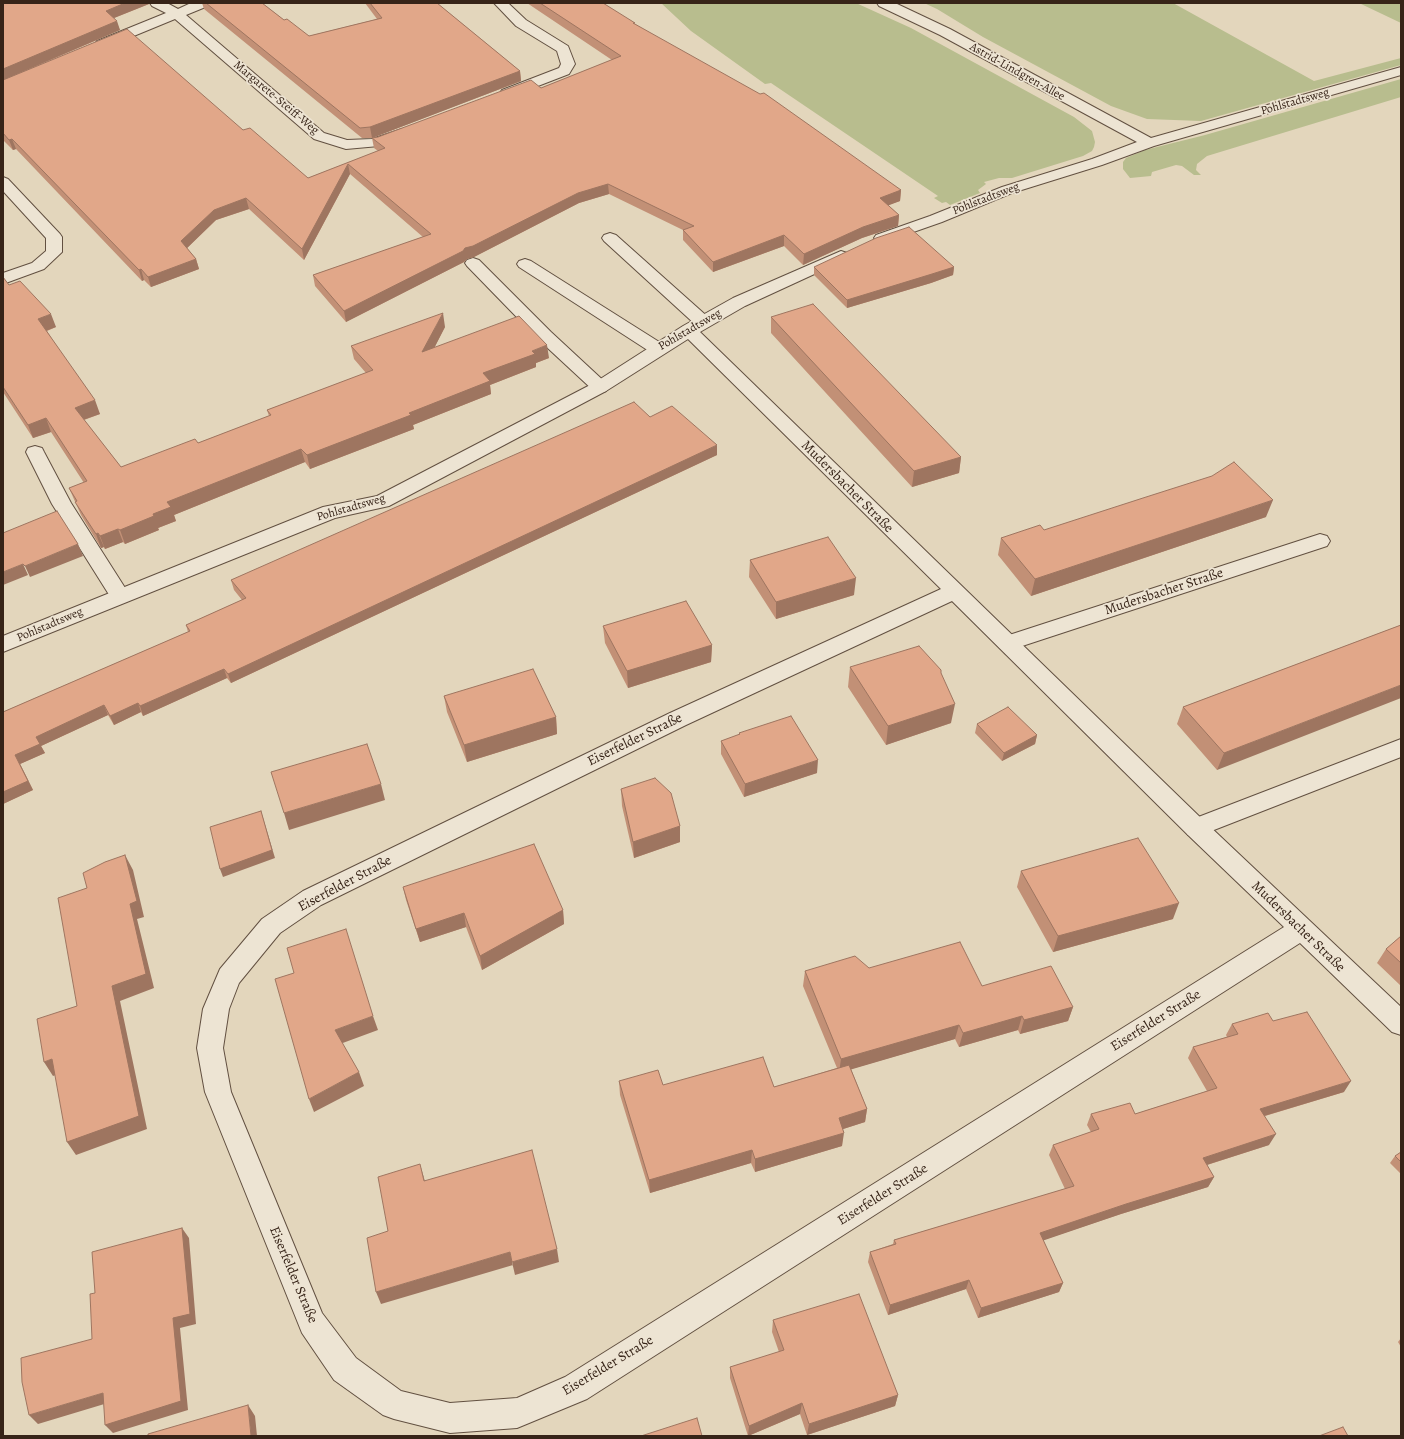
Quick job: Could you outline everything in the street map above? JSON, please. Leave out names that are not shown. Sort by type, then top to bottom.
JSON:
[{"type":"street","name":"Margarete-Steiff-Weg","points":[[157,3],[176,13],[319,136],[346,145],[374,143],[418,127]]},
{"type":"street","points":[[90,49],[203,3]]},
{"type":"street","points":[[491,99],[564,71],[568,64],[563,49],[521,23],[501,3]]},
{"type":"street","name":"Astrid-Lindgren-Allee","points":[[884,3],[945,32],[1148,144]]},
{"type":"street","name":"Pohlstadtsweg","points":[[3,644],[330,512],[382,500],[600,387],[658,349],[739,302],[862,246],[936,219],[1007,190],[1097,162],[1148,144],[1401,71]]},
{"type":"street","points":[[3,182],[54,237],[54,252],[38,266],[3,279]]},
{"type":"street","name":"Mudersbacher Straße","points":[[610,238],[675,298],[696,326],[953,592],[1300,930],[1401,1024]]},
{"type":"street","points":[[473,263],[545,336],[600,387]]},
{"type":"street","points":[[525,264],[658,349]]},
{"type":"street","points":[[35,452],[62,504],[120,596]]},
{"type":"street","name":"Mudersbacher Straße","points":[[1007,643],[1320,541]]},
{"type":"street","name":"Eiserfelder Straße","points":[[953,592],[678,719],[312,898],[271,926],[229,978],[216,1009],[210,1048],[218,1092],[312,1323],[345,1370],[394,1404],[450,1418],[517,1413],[576,1388],[1300,930]]},
{"type":"street","points":[[1196,828],[1401,748]]},
{"type":"green space","points":[[661,3],[856,3],[911,28],[1074,117],[1092,131],[1095,142],[1094,147],[1092,151],[1083,156],[1012,178],[999,178],[984,182],[986,184],[978,190],[980,193],[950,205],[946,202],[942,203],[934,198],[938,196],[771,83],[765,84],[691,31]]},
{"type":"green space","points":[[924,3],[1173,3],[1314,81],[1401,58],[1401,65],[1201,121],[1147,119],[1111,106],[983,37],[937,9]]},
{"type":"green space","points":[[1359,3],[1401,3],[1401,23]]},
{"type":"green space","points":[[1401,79],[1401,97],[1207,156],[1197,164],[1196,170],[1201,175],[1194,175],[1182,166],[1176,165],[1152,172],[1151,176],[1130,178],[1123,169],[1123,162],[1126,158],[1145,150],[1205,135]]},
{"type":"building","points":[[3,3],[125,3],[106,11],[117,21],[3,69]]},
{"type":"building","points":[[206,3],[262,3],[284,20],[287,19],[309,36],[382,18],[370,3],[437,3],[520,71],[370,127],[360,128]]},
{"type":"building","points":[[540,3],[603,3],[635,23],[633,23],[760,94],[764,93],[901,190],[880,198],[899,215],[863,227],[804,254],[784,235],[713,262],[683,230],[694,226],[608,184],[578,193],[473,246],[465,248],[463,251],[344,311],[313,275],[431,234],[348,164],[302,249],[246,198],[214,210],[181,241],[196,259],[148,277],[141,269],[139,270],[12,139],[9,140],[3,133],[3,80],[127,29],[243,130],[250,128],[308,178],[385,148],[372,138],[531,80],[541,88],[621,56]]},
{"type":"building","points":[[909,227],[954,267],[847,300],[814,267],[876,238]]},
{"type":"building","points":[[3,277],[9,285],[20,281],[51,314],[38,319],[95,400],[75,408],[121,467],[195,439],[198,443],[271,415],[267,410],[373,370],[351,346],[443,313],[422,352],[519,316],[547,345],[532,351],[535,354],[483,373],[490,381],[409,413],[411,415],[307,455],[301,449],[167,502],[171,507],[153,514],[154,516],[120,530],[118,529],[100,536],[98,533],[96,534],[75,502],[77,501],[69,488],[87,481],[46,418],[28,425],[3,387]]},
{"type":"building","points":[[813,304],[961,457],[914,471],[771,317]]},
{"type":"building","points":[[634,402],[650,417],[672,406],[717,445],[228,674],[224,669],[140,706],[138,703],[110,716],[104,705],[36,737],[40,744],[15,755],[28,781],[3,792],[3,712],[190,631],[186,625],[246,598],[231,580]]},
{"type":"building","points":[[1234,462],[1273,500],[1035,579],[1001,538],[1040,525],[1044,530],[1212,476]]},
{"type":"building","points":[[57,511],[78,544],[25,566],[23,564],[3,572],[3,533]]},
{"type":"building","points":[[828,537],[856,578],[776,602],[750,560]]},
{"type":"building","points":[[686,601],[712,645],[627,671],[603,626]]},
{"type":"building","points":[[1401,625],[1401,685],[1224,753],[1183,707]]},
{"type":"building","points":[[919,646],[941,670],[955,704],[888,726],[850,667]]},
{"type":"building","points":[[533,669],[556,717],[464,745],[444,696]]},
{"type":"building","points":[[1008,707],[1037,735],[1004,753],[977,724]]},
{"type":"building","points":[[791,716],[818,760],[745,784],[721,741],[740,734],[739,733]]},
{"type":"building","points":[[367,744],[381,784],[284,813],[271,772]]},
{"type":"building","points":[[655,778],[671,793],[680,826],[633,842],[621,789]]},
{"type":"building","points":[[261,811],[272,850],[220,869],[210,827]]},
{"type":"building","points":[[1138,838],[1179,903],[1058,936],[1021,871]]},
{"type":"building","points":[[534,844],[563,910],[480,956],[464,913],[416,929],[403,887]]},
{"type":"building","points":[[125,855],[137,901],[130,904],[146,974],[112,986],[139,1116],[67,1142],[52,1059],[44,1062],[37,1019],[77,1006],[58,898],[87,888],[83,873],[105,862]]},
{"type":"building","points":[[346,929],[373,1016],[335,1030],[359,1072],[309,1099],[275,979],[294,973],[287,948]]},
{"type":"building","points":[[1401,936],[1401,963],[1386,949]]},
{"type":"building","points":[[960,942],[982,986],[1051,966],[1073,1007],[1024,1020],[1022,1016],[963,1033],[959,1025],[841,1059],[805,971],[855,956],[869,968]]},
{"type":"building","points":[[1307,1012],[1351,1081],[1260,1109],[1276,1134],[1203,1158],[1214,1177],[1126,1204],[1040,1233],[1063,1283],[981,1308],[969,1280],[890,1305],[870,1252],[896,1244],[894,1240],[1074,1186],[1053,1145],[1099,1129],[1091,1114],[1130,1103],[1135,1114],[1217,1088],[1193,1047],[1238,1034],[1232,1024],[1268,1013],[1273,1021]]},
{"type":"building","points":[[763,1057],[774,1087],[849,1065],[867,1109],[839,1118],[844,1133],[755,1159],[752,1150],[649,1180],[619,1081],[658,1070],[663,1085]]},
{"type":"building","points":[[532,1150],[557,1249],[512,1262],[510,1252],[376,1292],[367,1238],[388,1231],[378,1177],[420,1164],[424,1181]]},
{"type":"building","points":[[1401,1152],[1401,1162],[1395,1156]]},
{"type":"building","points":[[182,1228],[190,1314],[173,1318],[181,1401],[105,1425],[103,1393],[29,1415],[22,1382],[21,1358],[92,1339],[90,1294],[95,1293],[92,1252]]},
{"type":"building","points":[[859,1294],[898,1395],[809,1424],[802,1403],[749,1426],[730,1367],[784,1350],[773,1320]]},
{"type":"building","points":[[248,1405],[251,1436],[148,1436],[148,1434]]},
{"type":"building","points":[[697,1418],[702,1436],[641,1436]]},
{"type":"building","points":[[1343,1427],[1348,1436],[1319,1436]]}]
